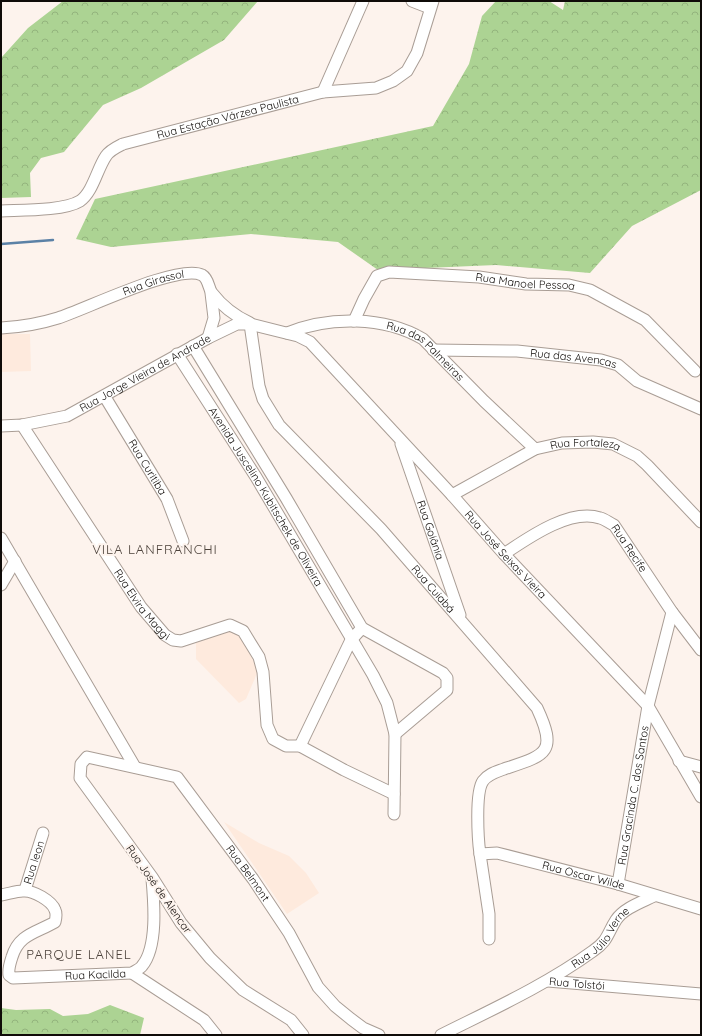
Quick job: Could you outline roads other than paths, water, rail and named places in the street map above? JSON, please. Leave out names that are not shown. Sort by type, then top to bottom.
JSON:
[{"type":"street","points":[[323,92],[363,1]]},
{"type":"street","points":[[412,1],[432,5]]},
{"type":"street","name":"Rua Estação Várzea Paulista","points":[[1,211],[67,206],[80,201],[87,193],[106,156],[112,150],[123,144],[323,92],[376,88],[393,81],[407,71],[417,53],[432,5]]},
{"type":"street","name":"Rua Manoel Pessoa","points":[[354,321],[364,299],[378,276],[389,272],[479,277],[526,284],[569,285],[590,290],[645,320],[695,371]]},
{"type":"street","name":"Rua Girassol","points":[[1,328],[24,327],[60,318],[114,295],[178,275],[202,275],[206,279],[211,292],[231,313],[250,324]]},
{"type":"street","points":[[208,338],[214,318],[211,292]]},
{"type":"street","name":"Rua das Palmeiras","points":[[287,333],[317,323],[354,321],[370,322],[411,332],[424,339],[484,401],[535,449]]},
{"type":"street","name":"Rua Jorge Vieira de Andrade","points":[[1,426],[67,416],[105,396],[177,354],[237,324],[250,324],[287,333]]},
{"type":"street","name":"Rua Cuiabá","points":[[250,324],[259,386],[270,412],[290,437],[381,529],[537,708],[545,724],[549,741],[544,752],[533,760],[492,773],[483,782],[479,794],[478,839],[480,854]]},
{"type":"street","name":"Rua José Seixas Vieira","points":[[287,333],[310,342],[452,495],[504,554],[648,706],[701,797]]},
{"type":"street","name":"Avenida Juscelino Kubitschek de Oliveira","points":[[193,346],[268,468],[362,628],[443,674],[447,678],[447,690],[395,734]]},
{"type":"street","name":"Rua das Avencas","points":[[433,350],[517,351],[601,360],[618,365],[637,381],[701,409]]},
{"type":"street","name":"Avenida Juscelino Kubitschek de Oliveira","points":[[177,354],[256,477],[373,675],[387,704],[395,734],[394,814]]},
{"type":"street","name":"Rua Curitiba","points":[[105,396],[167,499],[183,540]]},
{"type":"street","name":"Rua Elvira Maggi","points":[[22,424],[141,607],[165,635],[173,640],[181,641],[230,625],[243,631],[259,657],[263,672],[267,725],[274,739],[286,746],[300,746]]},
{"type":"street","name":"Rua Goiânia","points":[[400,440],[462,621]]},
{"type":"street","name":"Rua Fortaleza","points":[[452,495],[535,449],[562,443],[593,442],[613,444],[626,449],[647,465],[701,522]]},
{"type":"street","points":[[256,477],[268,468]]},
{"type":"street","name":"Rua Recife","points":[[504,554],[553,525],[571,518],[586,515],[600,518],[614,525],[672,612],[701,650]]},
{"type":"street","points":[[1,538],[135,767]]},
{"type":"street","points":[[1,585],[15,561]]},
{"type":"street","name":"Rua Gracinda C. dos Santos","points":[[618,884],[648,706],[672,612]]},
{"type":"street","points":[[362,628],[351,640],[300,746],[344,770],[394,794]]},
{"type":"street","name":"Rua Belmont","points":[[87,756],[177,777],[269,903],[288,933],[318,987],[335,1006],[351,1019],[363,1028],[379,1035]]},
{"type":"street","name":"Rua José de Alencar","points":[[87,756],[81,764],[80,778],[152,877],[180,923],[210,958],[243,990],[291,1020],[303,1035]]},
{"type":"street","points":[[679,761],[701,767]]},
{"type":"street","name":"Rua leon","points":[[25,890],[43,833]]},
{"type":"street","name":"Rua Oscar Wilde","points":[[480,854],[497,853],[618,884],[701,909]]},
{"type":"street","points":[[480,854],[489,914],[489,939]]},
{"type":"street","name":"Rua Kacilda","points":[[25,890],[35,893],[49,902],[55,908],[57,915],[55,922],[24,937],[16,946],[8,970],[9,975],[13,978],[132,973],[142,966],[149,954],[155,915],[152,877]]},
{"type":"street","points":[[1,895],[25,890]]},
{"type":"street","name":"Rua Júlio Verne","points":[[548,981],[607,940],[617,920],[625,912],[654,896]]},
{"type":"street","points":[[132,973],[204,1020],[216,1035]]},
{"type":"street","name":"Rua Tolstói","points":[[441,1035],[548,981],[701,994]]},
{"type":"waterway","points":[[1,244],[53,240]]},
{"type":"district","name":"VILA LANFRANCHI","points":[[155,549]]},
{"type":"district","name":"PARQUE LANEL","points":[[79,954]]}]
